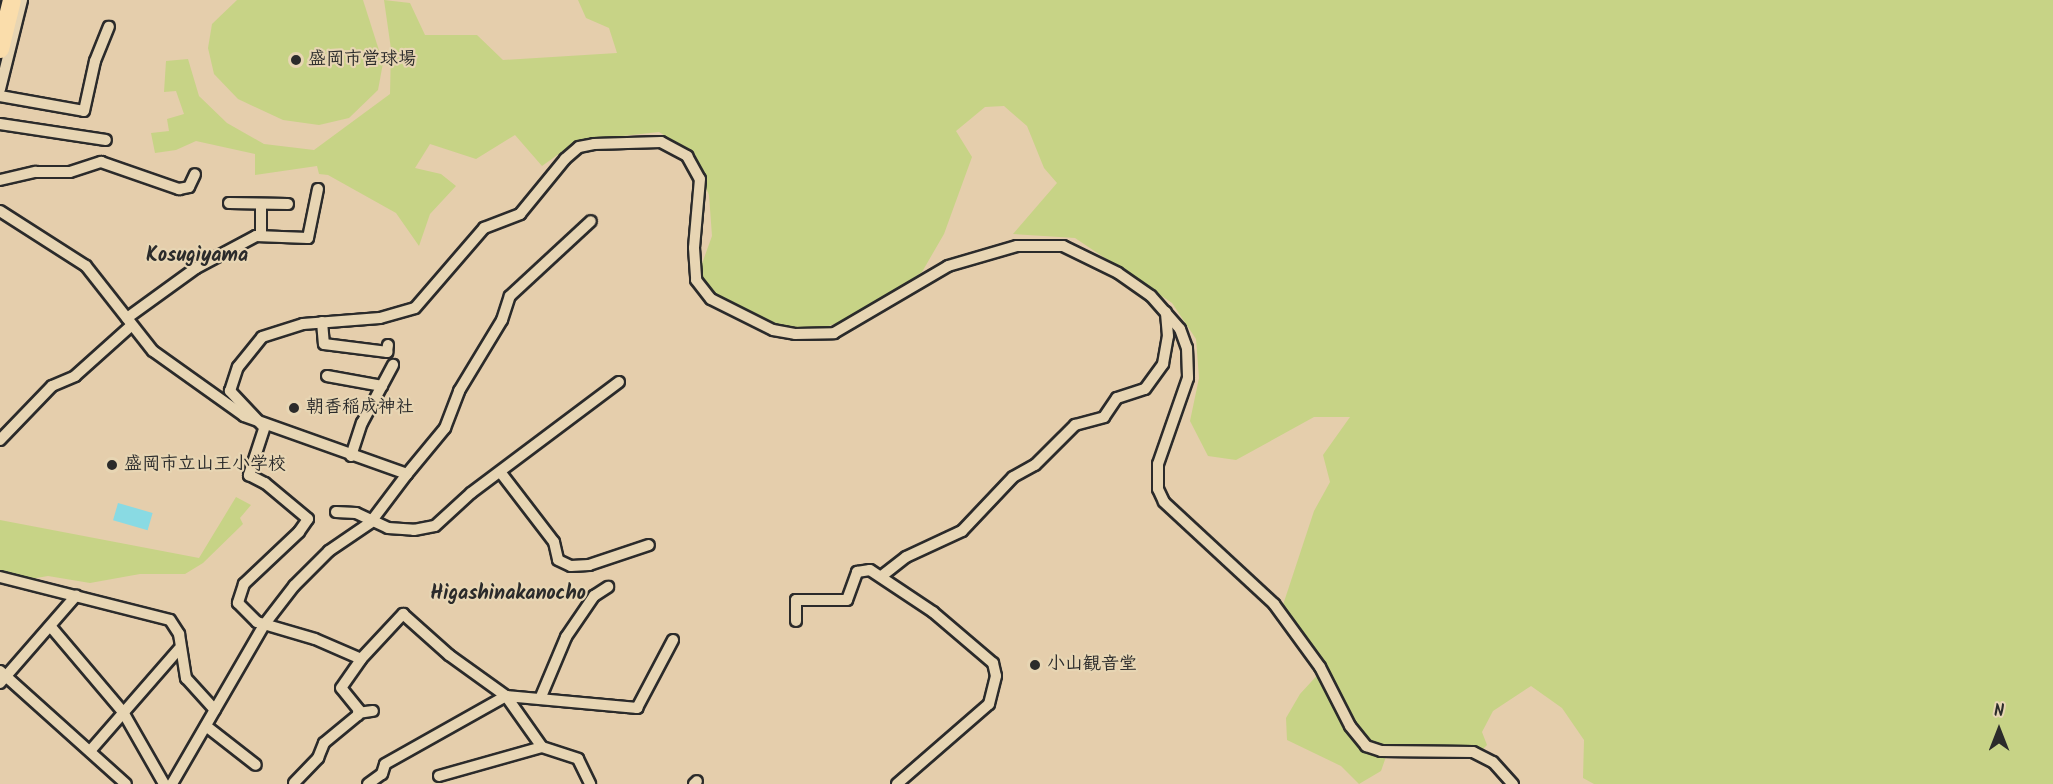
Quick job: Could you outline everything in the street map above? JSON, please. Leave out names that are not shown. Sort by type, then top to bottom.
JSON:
[{"type":"highway","points":[[0,49],[12,0]]},
{"type":"street","points":[[0,89],[22,0]]},
{"type":"street","points":[[0,96],[84,111],[95,61],[109,27]]},
{"type":"street","points":[[0,124],[106,140]]},
{"type":"street","points":[[263,426],[230,391],[238,367],[262,337],[288,327],[380,318],[415,308],[474,237],[492,223],[520,214],[544,181],[579,147],[640,141],[675,148],[697,171],[701,192],[694,270],[701,287],[711,299],[772,330],[795,334],[834,333],[948,266],[1017,246],[1064,246],[1090,256],[1166,310],[1180,329],[1187,348],[1188,378],[1158,464],[1158,489],[1164,502],[1274,604],[1320,667],[1350,726],[1366,746],[1381,751],[1473,752],[1500,770],[1513,784]]},
{"type":"street","points":[[0,180],[36,172],[70,172],[101,162],[179,189],[189,187],[195,174]]},
{"type":"street","points":[[0,440],[52,386],[75,376],[129,322],[196,268],[261,236],[308,238],[318,189]]},
{"type":"street","points":[[229,203],[288,204]]},
{"type":"street","points":[[261,204],[261,236]]},
{"type":"street","points":[[0,212],[86,266],[158,356],[263,426],[407,474]]},
{"type":"street","points":[[172,784],[264,625],[294,586],[329,550],[370,523],[445,428],[459,391],[502,320],[510,296],[591,221]]},
{"type":"street","points":[[884,575],[906,557],[962,531],[1013,477],[1035,465],[1076,425],[1104,417],[1117,398],[1145,389],[1163,364],[1168,336],[1166,310]]},
{"type":"street","points":[[322,322],[324,344],[387,352],[388,345]]},
{"type":"street","points":[[351,456],[362,423],[393,365]]},
{"type":"street","points":[[327,375],[382,386]]},
{"type":"street","points":[[336,512],[356,513],[370,523],[414,530],[435,526],[471,493],[501,473],[619,382]]},
{"type":"street","points":[[263,426],[249,475],[265,483],[308,519],[240,590],[238,603],[242,611],[264,625],[315,639],[361,659]]},
{"type":"street","points":[[501,473],[554,542],[558,560],[571,566],[589,565],[649,545]]},
{"type":"street","points":[[796,621],[796,600],[847,600],[857,572],[870,570],[884,575],[993,663],[996,676],[989,704],[897,784]]},
{"type":"street","points":[[0,577],[170,620],[179,634],[179,649],[186,678],[215,710]]},
{"type":"street","points":[[540,699],[566,637],[594,596],[608,587]]},
{"type":"street","points":[[76,596],[51,627],[2,677],[126,784]]},
{"type":"street","points":[[358,713],[341,688],[361,659],[403,614],[449,655],[506,696],[543,747]]},
{"type":"street","points":[[51,627],[123,712],[164,784]]},
{"type":"street","points":[[368,784],[382,774],[385,764],[506,696],[637,708],[674,640]]},
{"type":"street","points":[[90,751],[179,649]]},
{"type":"street","points":[[294,783],[318,758],[324,743],[358,713],[373,711]]},
{"type":"street","points":[[206,726],[256,765]]},
{"type":"street","points":[[440,776],[543,747],[578,759],[590,784]]},
{"type":"street","points":[[1500,770],[1501,784]]},
{"type":"green space","name":"盛岡市営球場","points":[[237,0],[363,0],[383,63],[378,90],[349,118],[319,125],[283,120],[238,99],[214,74],[208,48],[212,24]]},
{"type":"green space","points":[[384,0],[410,3],[425,35],[477,35],[503,60],[617,53],[609,28],[586,18],[578,0],[2053,0],[2053,784],[1594,784],[1583,778],[1584,740],[1562,708],[1531,686],[1493,711],[1482,732],[1487,745],[1477,755],[1388,751],[1381,771],[1359,784],[1341,766],[1287,740],[1286,718],[1300,694],[1322,670],[1281,611],[1314,511],[1330,482],[1323,455],[1350,417],[1314,417],[1236,460],[1208,456],[1190,421],[1199,378],[1196,339],[1172,303],[1075,238],[1013,234],[1057,183],[1044,168],[1027,126],[1004,106],[985,107],[956,131],[972,157],[944,234],[922,272],[859,315],[826,327],[791,331],[717,298],[699,272],[712,236],[709,195],[691,152],[659,132],[577,141],[542,166],[515,135],[476,159],[430,144],[415,168],[441,174],[456,186],[430,214],[419,246],[396,213],[328,175],[319,174],[317,166],[255,175],[255,154],[196,141],[176,150],[155,153],[151,133],[169,131],[167,119],[184,114],[176,91],[164,92],[166,61],[188,59],[199,96],[227,123],[264,144],[314,150],[390,94],[391,49]]},
{"type":"green space","points":[[236,497],[251,505],[240,518],[243,524],[203,563],[185,574],[140,574],[90,583],[48,576],[25,580],[0,570],[0,520],[199,558]]},
{"type":"water","points":[[118,503],[153,513],[148,530],[113,520]]},
{"type":"place","name":"盛岡市営球場","points":[[296,60]]},
{"type":"place","name":"朝香稲成神社","points":[[294,408]]},
{"type":"place","name":"盛岡市立山王小学校","points":[[112,465]]},
{"type":"place","name":"小山観音堂","points":[[1035,665]]},
{"type":"district","name":"Kosugiyama","points":[[197,256]]},
{"type":"district","name":"Higashinakanocho","points":[[508,594]]}]
